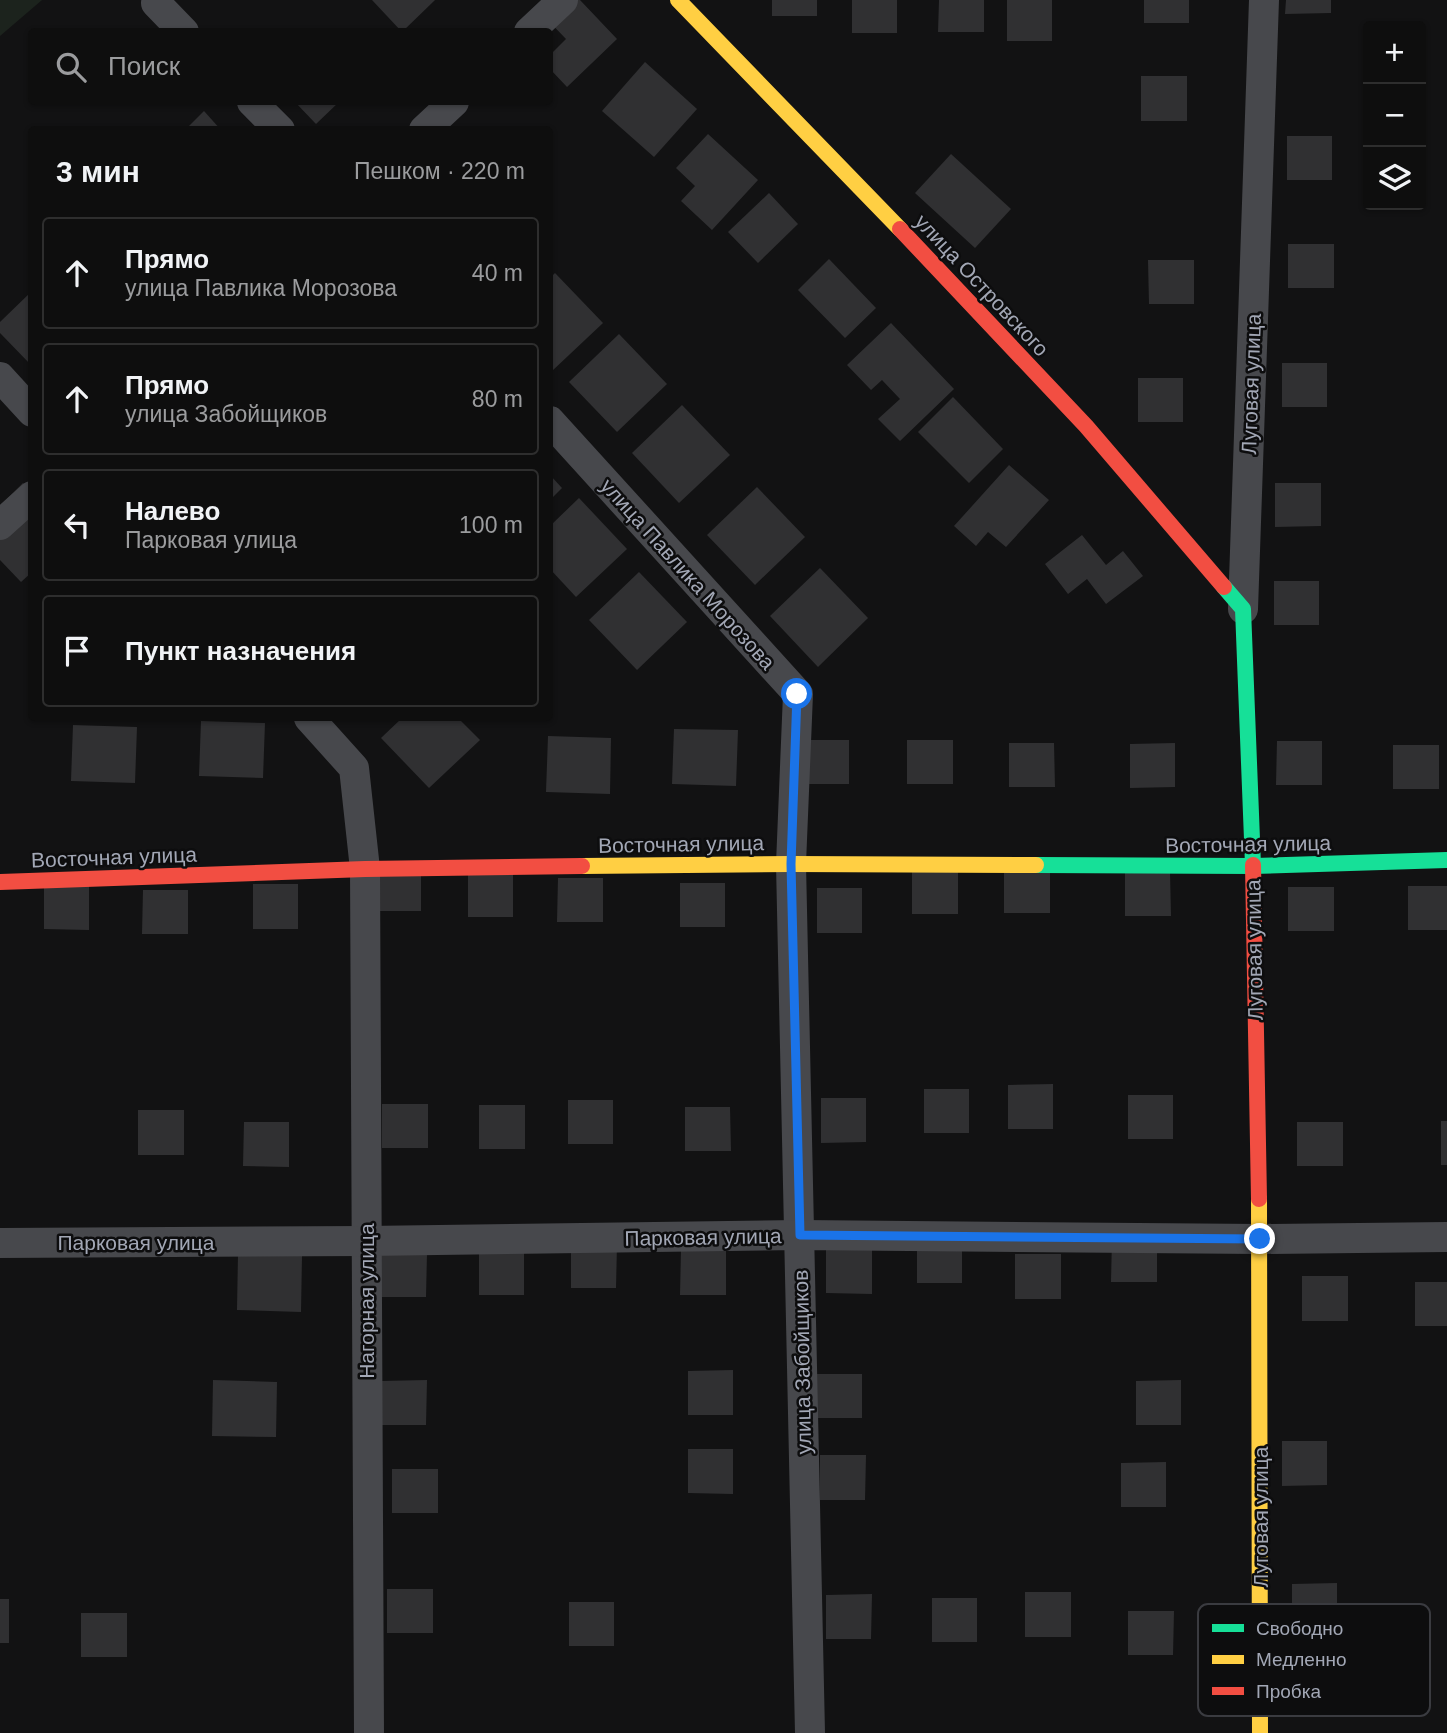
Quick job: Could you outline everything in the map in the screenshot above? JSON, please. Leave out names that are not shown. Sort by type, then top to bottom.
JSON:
[{"type":"main road","name":"улица Островского","points":[[678,0],[1086,426],[1243,608]]},
{"type":"main road","name":"Луговая улица","points":[[1243,608],[1253,866],[1260,1239],[1260,1604]]},
{"type":"main road","name":"Восточная улица","points":[[0,882],[365,869],[791,864],[1253,866],[1447,860]]},
{"type":"street","points":[[533,28],[563,0]]},
{"type":"street","name":"Луговая улица","points":[[1243,608],[1264,0]]},
{"type":"street","points":[[156,4],[180,28]]},
{"type":"street","points":[[255,105],[276,126]]},
{"type":"street","points":[[428,126],[451,105]]},
{"type":"street","points":[[0,377],[28,408]]},
{"type":"street","name":"улица Павлика Морозова","points":[[553,424],[797,694],[791,864]]},
{"type":"street","points":[[0,525],[28,500]]},
{"type":"street","name":"Нагорная улица","points":[[312,721],[354,768],[365,869],[369,1733]]},
{"type":"street","name":"улица Забойщиков","points":[[791,864],[810,1733]]},
{"type":"street","name":"Парковая улица","points":[[0,1243],[800,1235],[1260,1239],[1447,1237]]},
{"type":"shaded area","points":[[0,0],[42,0],[0,36]]},
{"type":"building","points":[[372,0],[435,0],[406,28],[398,28]]},
{"type":"building","points":[[558,0],[580,0],[617,39],[567,87],[553,72],[553,52],[566,39],[543,15]]},
{"type":"building","points":[[772,0],[817,0],[817,16],[772,16]]},
{"type":"building","points":[[852,0],[897,0],[897,33],[852,33]]},
{"type":"building","points":[[939,0],[984,0],[984,32],[938,32]]},
{"type":"building","points":[[1007,0],[1052,0],[1052,41],[1007,41]]},
{"type":"building","points":[[1144,0],[1189,0],[1189,23],[1144,23]]},
{"type":"building","points":[[1286,0],[1331,0],[1331,13],[1285,14]]},
{"type":"building","points":[[645,62],[697,109],[654,157],[602,111]]},
{"type":"building","points":[[1141,76],[1187,76],[1187,121],[1141,121]]},
{"type":"building","points":[[298,105],[336,105],[316,124]]},
{"type":"building","points":[[204,111],[217,126],[189,126]]},
{"type":"building","points":[[708,134],[758,180],[712,230],[681,201],[695,186],[676,168]]},
{"type":"building","points":[[1287,136],[1332,136],[1332,180],[1287,180]]},
{"type":"building","points":[[951,154],[1011,209],[975,248],[915,193]]},
{"type":"building","points":[[769,193],[798,224],[758,263],[728,232]]},
{"type":"building","points":[[1288,244],[1334,244],[1334,288],[1288,288]]},
{"type":"building","points":[[829,259],[876,308],[845,338],[798,290]]},
{"type":"building","points":[[1148,260],[1194,260],[1194,304],[1149,304]]},
{"type":"building","points":[[555,273],[603,323],[553,370]]},
{"type":"building","points":[[28,295],[28,362],[0,333],[0,322]]},
{"type":"building","points":[[891,323],[954,389],[900,441],[878,419],[900,399],[882,380],[871,390],[847,365]]},
{"type":"building","points":[[619,334],[667,384],[617,432],[569,382]]},
{"type":"building","points":[[1282,363],[1327,363],[1327,407],[1282,407]]},
{"type":"building","points":[[1138,378],[1183,378],[1183,422],[1138,422]]},
{"type":"building","points":[[953,397],[1003,449],[969,483],[918,432]]},
{"type":"building","points":[[682,405],[730,455],[679,503],[632,453]]},
{"type":"building","points":[[1009,465],[1049,500],[1006,547],[988,532],[976,546],[954,526]]},
{"type":"building","points":[[553,478],[562,488],[553,497]]},
{"type":"building","points":[[23,483],[28,488],[28,576],[21,582],[0,560],[0,506]]},
{"type":"building","points":[[1275,483],[1321,483],[1321,526],[1275,527]]},
{"type":"building","points":[[757,487],[805,537],[755,585],[707,535]]},
{"type":"building","points":[[579,498],[627,549],[576,597],[553,572],[553,523]]},
{"type":"building","points":[[1082,535],[1106,565],[1123,551],[1143,576],[1106,604],[1087,579],[1068,594],[1045,564]]},
{"type":"building","points":[[820,568],[868,618],[818,667],[770,616]]},
{"type":"building","points":[[639,572],[687,622],[637,670],[589,620]]},
{"type":"building","points":[[1274,581],[1319,581],[1319,625],[1274,625]]},
{"type":"building","points":[[201,721],[265,723],[263,778],[199,776]]},
{"type":"building","points":[[399,721],[461,721],[480,740],[429,788],[381,738]]},
{"type":"building","points":[[73,725],[137,727],[135,783],[71,781]]},
{"type":"building","points":[[674,729],[738,730],[736,786],[672,784]]},
{"type":"building","points":[[548,736],[611,738],[610,794],[546,792]]},
{"type":"building","points":[[803,740],[849,740],[849,784],[804,784]]},
{"type":"building","points":[[907,740],[953,740],[953,784],[907,784]]},
{"type":"building","points":[[1277,741],[1322,741],[1322,785],[1276,785]]},
{"type":"building","points":[[1009,743],[1054,743],[1055,787],[1009,787]]},
{"type":"building","points":[[1175,743],[1175,787],[1130,788],[1130,744]]},
{"type":"building","points":[[1393,745],[1439,745],[1439,789],[1393,789]]},
{"type":"building","points":[[421,866],[421,911],[375,911],[376,867]]},
{"type":"building","points":[[1004,869],[1050,869],[1050,913],[1004,913]]},
{"type":"building","points":[[912,870],[958,870],[958,914],[912,914]]},
{"type":"building","points":[[1125,872],[1170,872],[1171,916],[1125,916]]},
{"type":"building","points":[[468,873],[513,873],[513,917],[468,917]]},
{"type":"building","points":[[558,878],[603,878],[603,922],[557,922]]},
{"type":"building","points":[[680,883],[725,883],[725,927],[680,927]]},
{"type":"building","points":[[253,884],[298,884],[298,929],[253,929]]},
{"type":"building","points":[[44,885],[89,885],[89,930],[44,929]]},
{"type":"building","points":[[1408,886],[1447,886],[1447,930],[1408,930]]},
{"type":"building","points":[[1288,887],[1334,887],[1334,931],[1288,931]]},
{"type":"building","points":[[817,888],[862,888],[862,933],[817,933]]},
{"type":"building","points":[[143,890],[188,890],[188,934],[142,934]]},
{"type":"building","points":[[1053,1084],[1053,1129],[1008,1129],[1008,1085]]},
{"type":"building","points":[[924,1089],[969,1089],[969,1133],[924,1133]]},
{"type":"building","points":[[1128,1095],[1173,1095],[1173,1139],[1128,1139]]},
{"type":"building","points":[[821,1098],[866,1098],[866,1142],[821,1143]]},
{"type":"building","points":[[568,1100],[613,1100],[613,1144],[568,1144]]},
{"type":"building","points":[[382,1104],[428,1104],[428,1148],[382,1148]]},
{"type":"building","points":[[479,1105],[525,1105],[525,1149],[479,1149]]},
{"type":"building","points":[[685,1107],[730,1107],[731,1151],[685,1151]]},
{"type":"building","points":[[138,1110],[184,1110],[184,1155],[138,1155]]},
{"type":"building","points":[[1441,1121],[1447,1121],[1447,1165],[1441,1165]]},
{"type":"building","points":[[244,1122],[289,1122],[289,1167],[243,1166]]},
{"type":"building","points":[[1297,1122],[1343,1122],[1343,1166],[1297,1166]]},
{"type":"building","points":[[1112,1238],[1157,1238],[1157,1282],[1111,1282]]},
{"type":"building","points":[[917,1239],[962,1239],[962,1283],[917,1283]]},
{"type":"building","points":[[571,1244],[617,1244],[616,1288],[571,1288]]},
{"type":"building","points":[[826,1249],[872,1249],[872,1294],[826,1293]]},
{"type":"building","points":[[479,1250],[524,1251],[524,1295],[479,1295]]},
{"type":"building","points":[[681,1250],[726,1251],[726,1295],[680,1295]]},
{"type":"building","points":[[381,1253],[427,1253],[426,1297],[381,1297]]},
{"type":"building","points":[[238,1254],[302,1256],[301,1312],[237,1310]]},
{"type":"building","points":[[1015,1254],[1061,1254],[1061,1299],[1015,1299]]},
{"type":"building","points":[[1302,1276],[1348,1276],[1348,1321],[1302,1321]]},
{"type":"building","points":[[1415,1282],[1447,1282],[1447,1326],[1415,1326]]},
{"type":"building","points":[[733,1370],[733,1415],[688,1415],[688,1371]]},
{"type":"building","points":[[816,1374],[862,1374],[862,1418],[816,1418]]},
{"type":"building","points":[[213,1380],[277,1382],[276,1437],[212,1436]]},
{"type":"building","points":[[427,1380],[426,1425],[381,1425],[381,1381]]},
{"type":"building","points":[[1181,1380],[1181,1425],[1136,1425],[1136,1381]]},
{"type":"building","points":[[1282,1441],[1327,1441],[1327,1485],[1282,1486]]},
{"type":"building","points":[[688,1449],[733,1449],[733,1494],[688,1493]]},
{"type":"building","points":[[820,1455],[866,1455],[865,1500],[820,1500]]},
{"type":"building","points":[[1166,1462],[1166,1507],[1121,1507],[1121,1463]]},
{"type":"building","points":[[392,1469],[438,1469],[438,1513],[392,1513]]},
{"type":"building","points":[[1337,1583],[1337,1604],[1292,1604],[1292,1584]]},
{"type":"building","points":[[387,1589],[433,1589],[433,1633],[387,1633]]},
{"type":"building","points":[[1025,1592],[1071,1592],[1071,1637],[1025,1637]]},
{"type":"building","points":[[872,1594],[871,1639],[826,1639],[826,1595]]},
{"type":"building","points":[[932,1598],[977,1598],[977,1642],[932,1642]]},
{"type":"building","points":[[0,1599],[9,1599],[9,1643],[0,1643]]},
{"type":"building","points":[[569,1602],[614,1602],[614,1646],[569,1646]]},
{"type":"building","points":[[1128,1611],[1174,1611],[1173,1655],[1128,1655]]},
{"type":"building","points":[[81,1613],[127,1613],[127,1657],[81,1657]]},
{"type":"traffic: fast","points":[[1224,587],[1243,609],[1253,865]]},
{"type":"traffic: fast","points":[[1036,865],[1253,866],[1447,860]]},
{"type":"traffic: slow","points":[[678,0],[900,229]]},
{"type":"traffic: slow","points":[[582,866],[1036,865]]},
{"type":"traffic: slow","points":[[1259,1199],[1260,1604]]},
{"type":"traffic: slow","points":[[1260,1716],[1260,1733]]},
{"type":"traffic: jam","points":[[900,229],[1086,426],[1224,587]]},
{"type":"traffic: jam","points":[[1253,865],[1259,1199]]},
{"type":"traffic: jam","points":[[0,882],[365,869],[582,866]]},
{"type":"route","points":[[797,694],[791,864],[800,1235],[1260,1239]]}]
